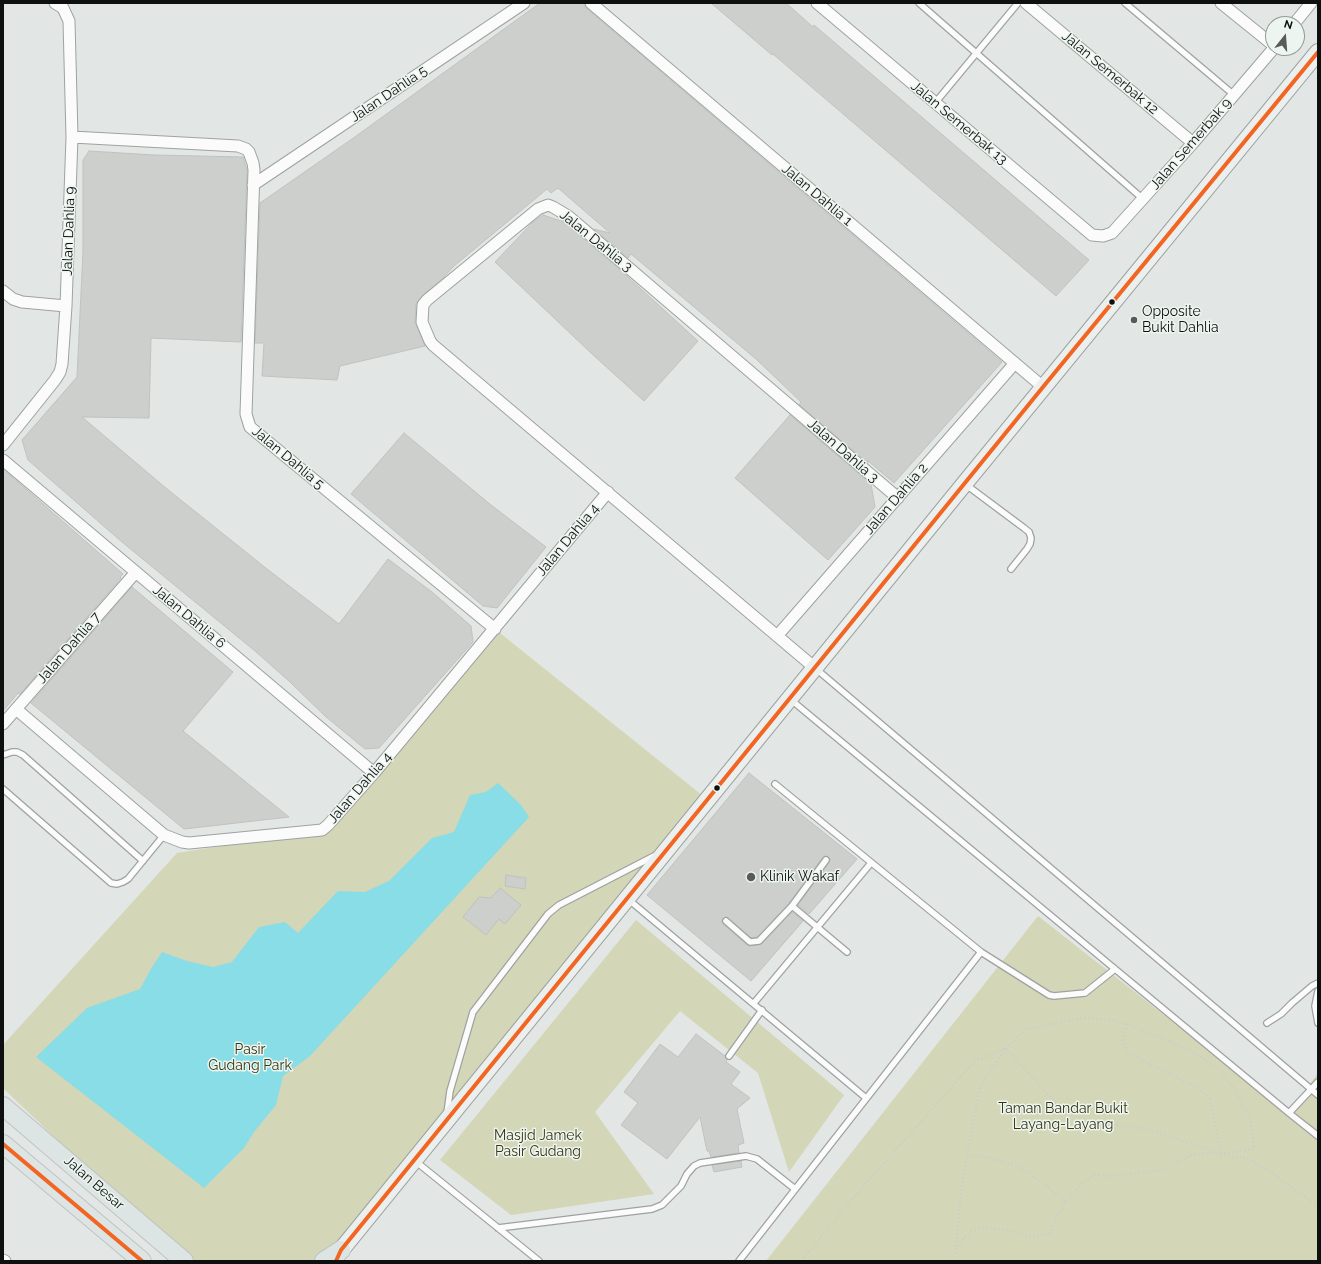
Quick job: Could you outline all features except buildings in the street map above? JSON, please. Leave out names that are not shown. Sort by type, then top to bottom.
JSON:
[{"type":"main road","points":[[324,1261],[337,1257],[414,1160],[1043,387],[1318,52]]},
{"type":"main road","name":"Jalan Besar","points":[[3,1106],[184,1261]]},
{"type":"main road","name":"Jalan Besar","points":[[3,1144],[142,1261]]},
{"type":"street","name":"Jalan Dahlia 9","points":[[3,445],[60,372],[62,364],[66,306],[72,137],[69,21],[63,8],[55,3]]},
{"type":"street","name":"Jalan Dahlia 5","points":[[254,185],[524,3]]},
{"type":"street","name":"Jalan Dahlia 1","points":[[591,3],[1043,387]]},
{"type":"street","name":"Jalan Semerbak 13","points":[[816,3],[1092,234],[1103,236]]},
{"type":"street","name":"Jalan Semerbak 12","points":[[1026,3],[1193,143]]},
{"type":"street","points":[[1221,3],[1265,39]]},
{"type":"street","points":[[1300,16],[1311,3]]},
{"type":"street","name":"Jalan Semerbak 9","points":[[1103,236],[1112,233],[1193,143],[1267,56]]},
{"type":"street","name":"Jalan Dahlia 5","points":[[72,137],[242,147],[248,152],[253,163],[254,170],[246,414],[250,427],[495,629]]},
{"type":"street","name":"Jalan Dahlia 3","points":[[815,668],[433,345],[422,322],[422,307],[427,300],[543,206],[554,206],[568,216],[898,498]]},
{"type":"street","points":[[3,291],[22,302],[66,306]]},
{"type":"street","name":"Jalan Dahlia 2","points":[[777,636],[1015,363]]},
{"type":"street","name":"Jalan Dahlia 6","points":[[3,460],[374,773]]},
{"type":"street","name":"Jalan Dahlia 4","points":[[16,709],[164,835],[187,843],[322,830],[374,773],[608,492]]},
{"type":"street","name":"Jalan Dahlia 7","points":[[3,724],[136,572]]},
{"type":"lane","points":[[919,3],[978,53],[1143,199]]},
{"type":"lane","points":[[935,103],[1018,3]]},
{"type":"lane","points":[[1125,3],[1234,95]]},
{"type":"lane","points":[[965,483],[1028,532],[1031,538],[1030,544],[1011,569]]},
{"type":"lane","points":[[815,668],[1318,1094]]},
{"type":"lane","points":[[789,699],[1115,970],[1318,1136]]},
{"type":"lane","points":[[3,755],[6,753],[17,752],[23,755],[143,861]]},
{"type":"lane","points":[[775,784],[981,952],[1051,996],[1085,993],[1115,970]]},
{"type":"lane","points":[[3,789],[111,883],[117,884],[128,879],[164,835]]},
{"type":"lane","points":[[447,1120],[450,1091],[473,1012],[548,914],[559,906],[667,850]]},
{"type":"lane","points":[[726,921],[750,942],[759,941],[792,906],[826,860]]},
{"type":"lane","points":[[754,1003],[871,863]]},
{"type":"lane","points":[[627,899],[754,1003],[866,1098]]},
{"type":"lane","points":[[792,906],[847,952]]},
{"type":"lane","points":[[739,1261],[981,952]]},
{"type":"lane","points":[[1267,1023],[1281,1014],[1292,1002],[1318,983]]},
{"type":"lane","points":[[1318,991],[1315,1006],[1318,1023]]},
{"type":"lane","points":[[729,1056],[762,1010]]},
{"type":"lane","points":[[1289,1113],[1318,1082]]},
{"type":"lane","points":[[498,1228],[652,1209],[666,1202],[681,1186],[687,1174],[694,1166],[700,1163],[746,1156],[757,1159],[795,1188]]},
{"type":"lane","points":[[414,1160],[539,1261]]},
{"type":"path","points":[[954,1261],[961,1190],[980,1086],[1006,1048],[1026,1029],[1081,1018],[1110,1020],[1127,1024],[1196,1053],[1220,1072],[1236,1091],[1250,1118],[1254,1149],[1221,1154],[1142,1128],[1085,1122],[1056,1103],[1006,1048]]},
{"type":"path","points":[[1127,1024],[1123,1040],[1128,1053],[1198,1088],[1210,1099],[1221,1154]]},
{"type":"path","points":[[801,1261],[854,1197],[975,1061],[1006,1048]]},
{"type":"path","points":[[956,1247],[971,1232],[983,1228],[1007,1230],[1033,1237],[1050,1233],[1057,1216],[1066,1202],[1083,1182],[1096,1174],[1111,1176],[1162,1170],[1191,1155],[1214,1153],[1247,1158],[1272,1173],[1318,1205]]},
{"type":"path","points":[[967,1157],[977,1155],[1019,1167],[1046,1185],[1066,1202]]},
{"type":"green space","name":"Pasir Gudang Park","points":[[495,629],[708,800],[324,1261],[184,1261],[3,1088],[3,1045],[177,853],[318,831]]},
{"type":"green space","name":"Taman Bandar Bukit Layang-Layang","points":[[1038,916],[1289,1113],[1318,1073],[1318,1261],[766,1261]]},
{"type":"green space","name":"Masjid Jamek Pasir Gudang","points":[[636,920],[844,1095],[789,1172],[758,1073],[680,1011],[595,1112],[654,1194],[511,1215],[440,1160]]},
{"type":"water","points":[[498,783],[521,805],[529,817],[310,1056],[283,1076],[276,1105],[254,1132],[244,1148],[204,1188],[36,1057],[87,1008],[140,989],[162,952],[187,961],[213,967],[232,962],[259,927],[285,922],[298,933],[338,891],[365,892],[389,881],[432,838],[454,832],[470,795],[486,792]]},
{"type":"transit line","points":[[336,1261],[341,1250],[1043,387],[1318,52]]},
{"type":"transit line","points":[[3,1144],[142,1261]]},
{"type":"place","name":"Opposite Bukit Dahlia","points":[[1134,320]]},
{"type":"place","name":"Klinik Wakaf","points":[[751,877]]}]
